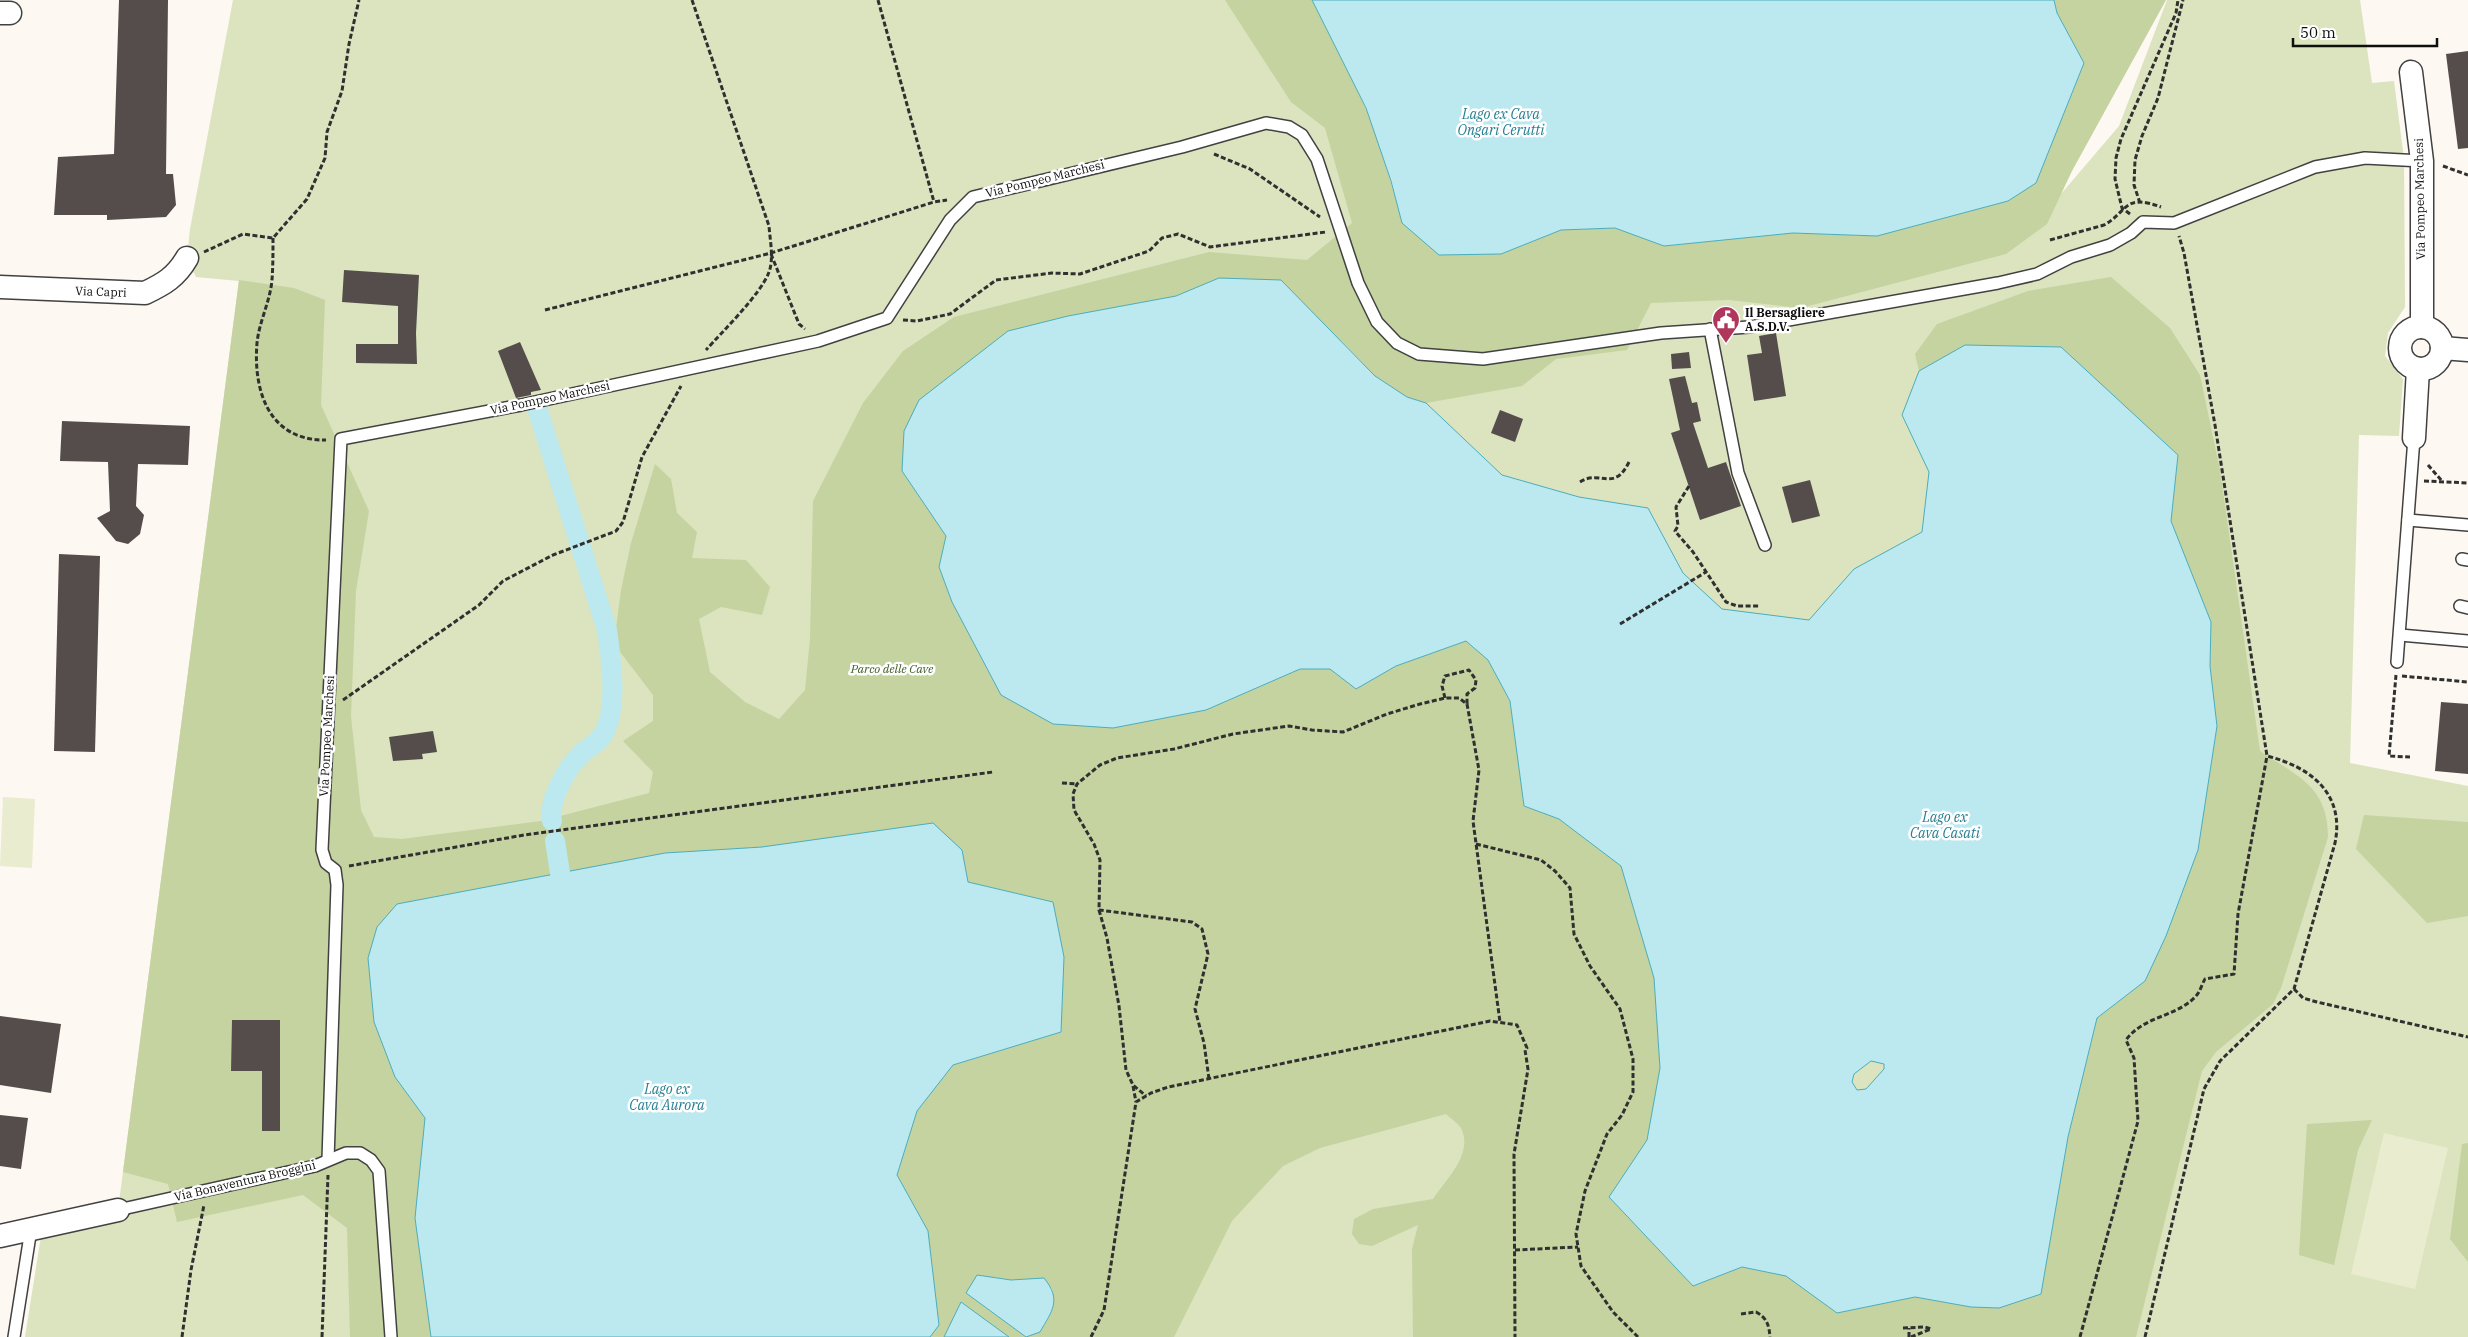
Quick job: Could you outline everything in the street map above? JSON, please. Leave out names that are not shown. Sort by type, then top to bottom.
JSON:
[{"type":"street","name":"Via Pompeo Marchesi","points":[[2411,72],[2422,162],[2422,328]]},
{"type":"street","name":"Via Capri","points":[[0,287],[145,293],[166,283],[177,274],[187,258]]},
{"type":"street","points":[[2416,328],[2422,328],[2436,333],[2442,348],[2440,358],[2433,366],[2418,369],[2412,367],[2403,359],[2400,346],[2405,335],[2416,328]]},
{"type":"street","points":[[2442,348],[2468,350]]},
{"type":"street","points":[[2414,438],[2418,369]]},
{"type":"street","name":"Via Bonaventura Broggini","points":[[0,1236],[118,1210]]},
{"type":"lane","name":"Via Pompeo Marchesi","points":[[328,1160],[337,885],[334,869],[326,864],[322,850],[341,440],[521,405],[692,366],[818,341],[887,318],[950,220],[973,197],[1182,147],[1266,123],[1289,127],[1302,135],[1315,154],[1358,283],[1377,322],[1398,343],[1419,354],[1482,359],[1661,333],[1759,325],[2037,274],[2071,257],[2120,240],[2142,222]]},
{"type":"lane","points":[[2142,222],[2174,223],[2315,167],[2366,158],[2422,162]]},
{"type":"lane","points":[[1710,330],[1738,473],[1765,545]]},
{"type":"lane","points":[[2397,662],[2414,438]]},
{"type":"lane","points":[[2408,520],[2468,525]]},
{"type":"lane","points":[[2400,635],[2468,641]]},
{"type":"lane","name":"Via Bonaventura Broggini","points":[[118,1210],[315,1166],[346,1153],[360,1153],[371,1160],[378,1171],[390,1337]]},
{"type":"lane","points":[[14,1337],[31,1229]]},
{"type":"path","points":[[324,440],[317,440],[288,430],[272,418],[260,394],[256,374],[257,342],[272,282],[273,238],[307,199],[325,158],[327,132],[342,91],[349,44],[359,0]]},
{"type":"path","points":[[328,711],[479,605],[503,581],[574,546],[616,531],[624,522],[642,457],[692,366],[756,293],[769,272],[771,253],[769,226],[692,0]]},
{"type":"path","points":[[878,0],[934,202]]},
{"type":"path","points":[[2142,222],[2122,208],[2115,179],[2116,158],[2121,139],[2176,13],[2178,0]]},
{"type":"path","points":[[2050,240],[2104,225],[2110,222],[2122,208],[2140,202],[2134,185],[2136,160],[2142,136],[2158,98],[2183,0]]},
{"type":"path","points":[[1182,147],[1225,157],[1250,169],[1341,230]]},
{"type":"path","points":[[2422,162],[2468,175]]},
{"type":"path","points":[[544,310],[771,253],[934,202],[973,197]]},
{"type":"path","points":[[2080,1337],[2138,1121],[2134,1058],[2126,1040],[2129,1035],[2152,1020],[2179,1010],[2197,995],[2205,979],[2234,974],[2238,914],[2267,756],[2213,415],[2184,253],[2174,223]]},
{"type":"path","points":[[887,318],[917,321],[950,314],[996,280],[1052,273],[1080,274],[1149,251],[1162,238],[1178,234],[1210,247],[1341,230]]},
{"type":"path","points":[[187,258],[243,234],[273,238]]},
{"type":"path","points":[[771,253],[799,324],[818,341]]},
{"type":"path","points":[[2428,456],[2427,465],[2443,482]]},
{"type":"path","points":[[1580,482],[1586,478],[1616,478],[1624,472],[1629,462]]},
{"type":"path","points":[[2411,480],[2468,484]]},
{"type":"path","points":[[1689,486],[1676,507],[1678,526],[1675,531],[1726,602],[1736,606],[1758,606]]},
{"type":"path","points":[[1620,624],[1706,572]]},
{"type":"path","points":[[2397,662],[2389,756],[2410,757]]},
{"type":"path","points":[[1445,698],[1442,686],[1446,676],[1469,670],[1472,672],[1476,680],[1475,688],[1467,694],[1467,704],[1479,770],[1473,821],[1500,1022]]},
{"type":"path","points":[[2396,675],[2468,682]]},
{"type":"path","points":[[1091,1337],[1104,1310],[1136,1102],[1133,1085],[1126,1070],[1119,1006],[1107,938],[1099,910],[1100,860],[1094,844],[1074,810],[1073,794],[1077,784],[1100,764],[1117,758],[1174,749],[1233,734],[1289,726],[1343,732],[1387,714],[1445,698],[1459,698],[1467,704]]},
{"type":"path","points":[[2145,1337],[2204,1089],[2220,1061],[2294,988],[2335,844],[2338,820],[2334,807],[2316,779],[2301,768],[2267,756]]},
{"type":"path","points":[[334,869],[524,835],[993,772]]},
{"type":"path","points":[[1062,783],[1077,784]]},
{"type":"path","points":[[1476,844],[1541,860],[1555,871],[1570,888],[1574,934],[1590,966],[1620,1008],[1633,1060],[1633,1092],[1622,1115],[1607,1134],[1585,1191],[1576,1234],[1581,1266],[1599,1294],[1638,1337]]},
{"type":"path","points":[[1099,910],[1192,922],[1202,929],[1208,954],[1195,1009],[1204,1043],[1209,1079]]},
{"type":"path","points":[[2294,988],[2304,998],[2317,1002],[2468,1037]]},
{"type":"path","points":[[1136,1102],[1159,1090],[1484,1021],[1517,1025],[1527,1048],[1528,1069],[1514,1154],[1515,1337]]},
{"type":"path","points":[[1133,1085],[1146,1096]]},
{"type":"path","points":[[322,1337],[328,1160]]},
{"type":"path","points":[[182,1337],[191,1270],[207,1190]]},
{"type":"path","points":[[1514,1250],[1578,1246]]},
{"type":"path","points":[[1741,1314],[1756,1312],[1764,1317],[1769,1326],[1770,1337]]},
{"type":"path","points":[[1903,1328],[1925,1327],[1931,1329],[1910,1337],[1909,1328]]},
{"type":"green space","name":"Parco delle Cave","points":[[233,0],[1261,0],[2061,194],[2119,126],[2167,0],[2360,0],[2372,83],[2394,81],[2404,159],[2405,307],[2388,333],[2385,356],[2403,379],[2399,436],[2359,435],[2350,763],[2468,786],[2468,1337],[25,1337],[41,1236],[118,1210],[239,281],[196,277],[187,258],[190,229]]},
{"type":"green space","points":[[1225,0],[1312,0],[1354,80],[1376,136],[1402,223],[1501,254],[1561,230],[1615,228],[1664,246],[1793,233],[1877,236],[2008,201],[2067,105],[2084,63],[2057,13],[2054,0],[2166,0],[2072,171],[2047,224],[2006,254],[1801,308],[1729,300],[1651,303],[1627,350],[1556,359],[1522,386],[1426,403],[1407,397],[1375,376],[1343,342],[1219,278],[1176,296],[1068,316],[1008,331],[904,431],[902,471],[946,536],[939,567],[952,602],[1001,695],[1113,728],[1206,710],[1300,669],[1330,669],[1356,689],[1396,666],[1466,641],[1488,660],[1510,702],[1524,806],[1559,819],[1621,866],[1654,978],[1660,1068],[1647,1140],[1609,1197],[1693,1286],[1742,1267],[1786,1276],[1837,1313],[1915,1297],[1971,1307],[2068,1137],[2097,1018],[2145,981],[2210,666],[2211,622],[2171,521],[2178,455],[2061,347],[1965,345],[1919,371],[1915,354],[1937,324],[2028,291],[2111,277],[2170,328],[2200,375],[2220,470],[2260,751],[2298,776],[2316,794],[2323,806],[2327,820],[2328,837],[2281,988],[2273,1004],[2216,1052],[2202,1071],[2136,1337],[1413,1337],[1412,1249],[1418,1225],[1372,1246],[1359,1244],[1352,1234],[1354,1219],[1373,1209],[1433,1199],[1457,1166],[1464,1147],[1461,1128],[1446,1114],[1320,1148],[1283,1166],[1232,1221],[1174,1337],[1027,1337],[1041,1329],[1049,1318],[1053,1296],[1052,1288],[1029,1279],[1011,1280],[994,1277],[966,1293],[1026,1337],[1009,1337],[961,1302],[944,1337],[930,1337],[939,1325],[928,1231],[897,1175],[917,1111],[953,1065],[1061,1032],[1053,902],[968,882],[962,850],[762,847],[665,853],[377,927],[368,958],[374,1022],[395,1077],[425,1118],[415,1218],[431,1337],[350,1337],[347,1228],[303,1195],[177,1222],[168,1184],[123,1172],[239,280],[294,288],[325,300],[321,405],[369,511],[356,591],[351,716],[361,810],[374,837],[402,839],[541,821],[649,793],[653,772],[623,741],[653,721],[653,695],[614,644],[621,590],[631,543],[655,464],[671,479],[677,513],[697,532],[692,558],[746,560],[770,587],[762,615],[721,607],[699,619],[710,672],[745,702],[779,719],[805,690],[810,639],[813,501],[863,403],[903,351],[954,317],[1209,252],[1307,260],[1352,223],[1325,128],[1291,102]]},
{"type":"green space","points":[[3,797],[35,799],[32,868],[0,866]]},
{"type":"green space","points":[[2364,815],[2468,822],[2468,916],[2427,923],[2356,849]]},
{"type":"green space","points":[[2372,1120],[2358,1150],[2334,1265],[2299,1255],[2307,1124]]},
{"type":"green space","points":[[2384,1133],[2448,1148],[2415,1289],[2351,1274]]},
{"type":"green space","points":[[2468,1143],[2468,1262],[2450,1239],[2462,1144]]},
{"type":"water","name":"Lago ex Cava Ongari Cerutti","points":[[1312,0],[2054,0],[2057,13],[2084,63],[2036,183],[2008,201],[1877,236],[1793,233],[1664,246],[1615,228],[1561,230],[1501,254],[1439,255],[1402,223],[1391,181],[1366,108]]},
{"type":"water","name":"Lago ex Cava Casati","points":[[1219,278],[1281,280],[1375,376],[1407,397],[1426,403],[1502,475],[1579,497],[1648,508],[1683,573],[1722,609],[1809,620],[1854,569],[1922,532],[1929,472],[1902,415],[1919,371],[1965,345],[2061,347],[2178,455],[2171,521],[2211,622],[2210,666],[2217,726],[2198,850],[2166,936],[2145,981],[2097,1018],[2068,1137],[2041,1294],[1999,1308],[1971,1307],[1915,1297],[1837,1313],[1786,1276],[1742,1267],[1693,1286],[1609,1197],[1647,1140],[1660,1068],[1654,978],[1621,866],[1559,819],[1524,806],[1510,701],[1488,660],[1466,641],[1396,666],[1356,689],[1330,669],[1300,669],[1206,710],[1113,728],[1053,724],[1001,695],[952,602],[939,567],[946,536],[902,471],[904,431],[919,400],[1008,331],[1068,316],[1176,296]],"holes":[[[1871,1061],[1884,1064],[1884,1069],[1866,1089],[1857,1090],[1852,1082],[1854,1074]]]},
{"type":"water","name":"Lago ex Cava Aurora","points":[[933,823],[962,850],[968,882],[1053,902],[1064,957],[1061,1032],[953,1065],[917,1111],[897,1175],[928,1231],[939,1325],[930,1337],[431,1337],[415,1218],[425,1118],[395,1077],[374,1022],[368,958],[377,927],[397,904],[665,853],[762,847]]},
{"type":"water","points":[[977,1275],[1011,1280],[1044,1278],[1053,1293],[1054,1299],[1051,1311],[1040,1332],[1026,1337],[966,1293]]},
{"type":"water","points":[[961,1302],[1009,1337],[944,1337]]},
{"type":"building","points":[[119,0],[168,0],[166,174],[173,174],[176,205],[166,217],[107,220],[107,215],[54,215],[58,157],[114,154]]},
{"type":"building","points":[[2468,51],[2468,148],[2458,149],[2446,54]]},
{"type":"building","points":[[344,270],[419,275],[416,333],[417,364],[356,363],[356,344],[398,344],[398,306],[342,302]]},
{"type":"building","points":[[1776,333],[1786,396],[1754,401],[1747,355],[1762,353],[1759,336]]},
{"type":"building","points":[[520,342],[541,390],[531,392],[531,395],[516,398],[498,351]]},
{"type":"building","points":[[1689,352],[1691,368],[1672,369],[1671,354]]},
{"type":"building","points":[[1685,376],[1692,403],[1697,402],[1701,421],[1693,423],[1708,468],[1726,462],[1741,506],[1700,520],[1671,433],[1680,430],[1669,379]]},
{"type":"building","points":[[1500,410],[1523,419],[1515,442],[1491,433]]},
{"type":"building","points":[[62,421],[190,426],[188,465],[138,464],[136,506],[144,515],[140,534],[128,544],[116,541],[97,518],[110,511],[108,462],[60,461]]},
{"type":"building","points":[[1810,480],[1820,516],[1792,523],[1782,487]]},
{"type":"building","points":[[59,554],[100,556],[95,752],[54,751]]},
{"type":"building","points":[[2441,702],[2468,704],[2468,774],[2435,771]]},
{"type":"building","points":[[433,731],[437,752],[422,754],[423,759],[393,761],[389,737]]},
{"type":"building","points":[[0,1016],[61,1024],[51,1093],[0,1085]]},
{"type":"building","points":[[232,1020],[280,1020],[280,1131],[262,1131],[262,1071],[231,1071]]},
{"type":"building","points":[[0,1115],[28,1118],[21,1169],[0,1166]]},
{"type":"waterway","points":[[538,411],[607,630],[612,684],[611,713],[607,725],[600,739],[576,759],[565,775],[553,803],[552,821]]},
{"type":"waterway","points":[[555,841],[560,873]]},
{"type":"place","name":"Il Bersagliere A.S.D.V.","points":[[1726,344]]}]
